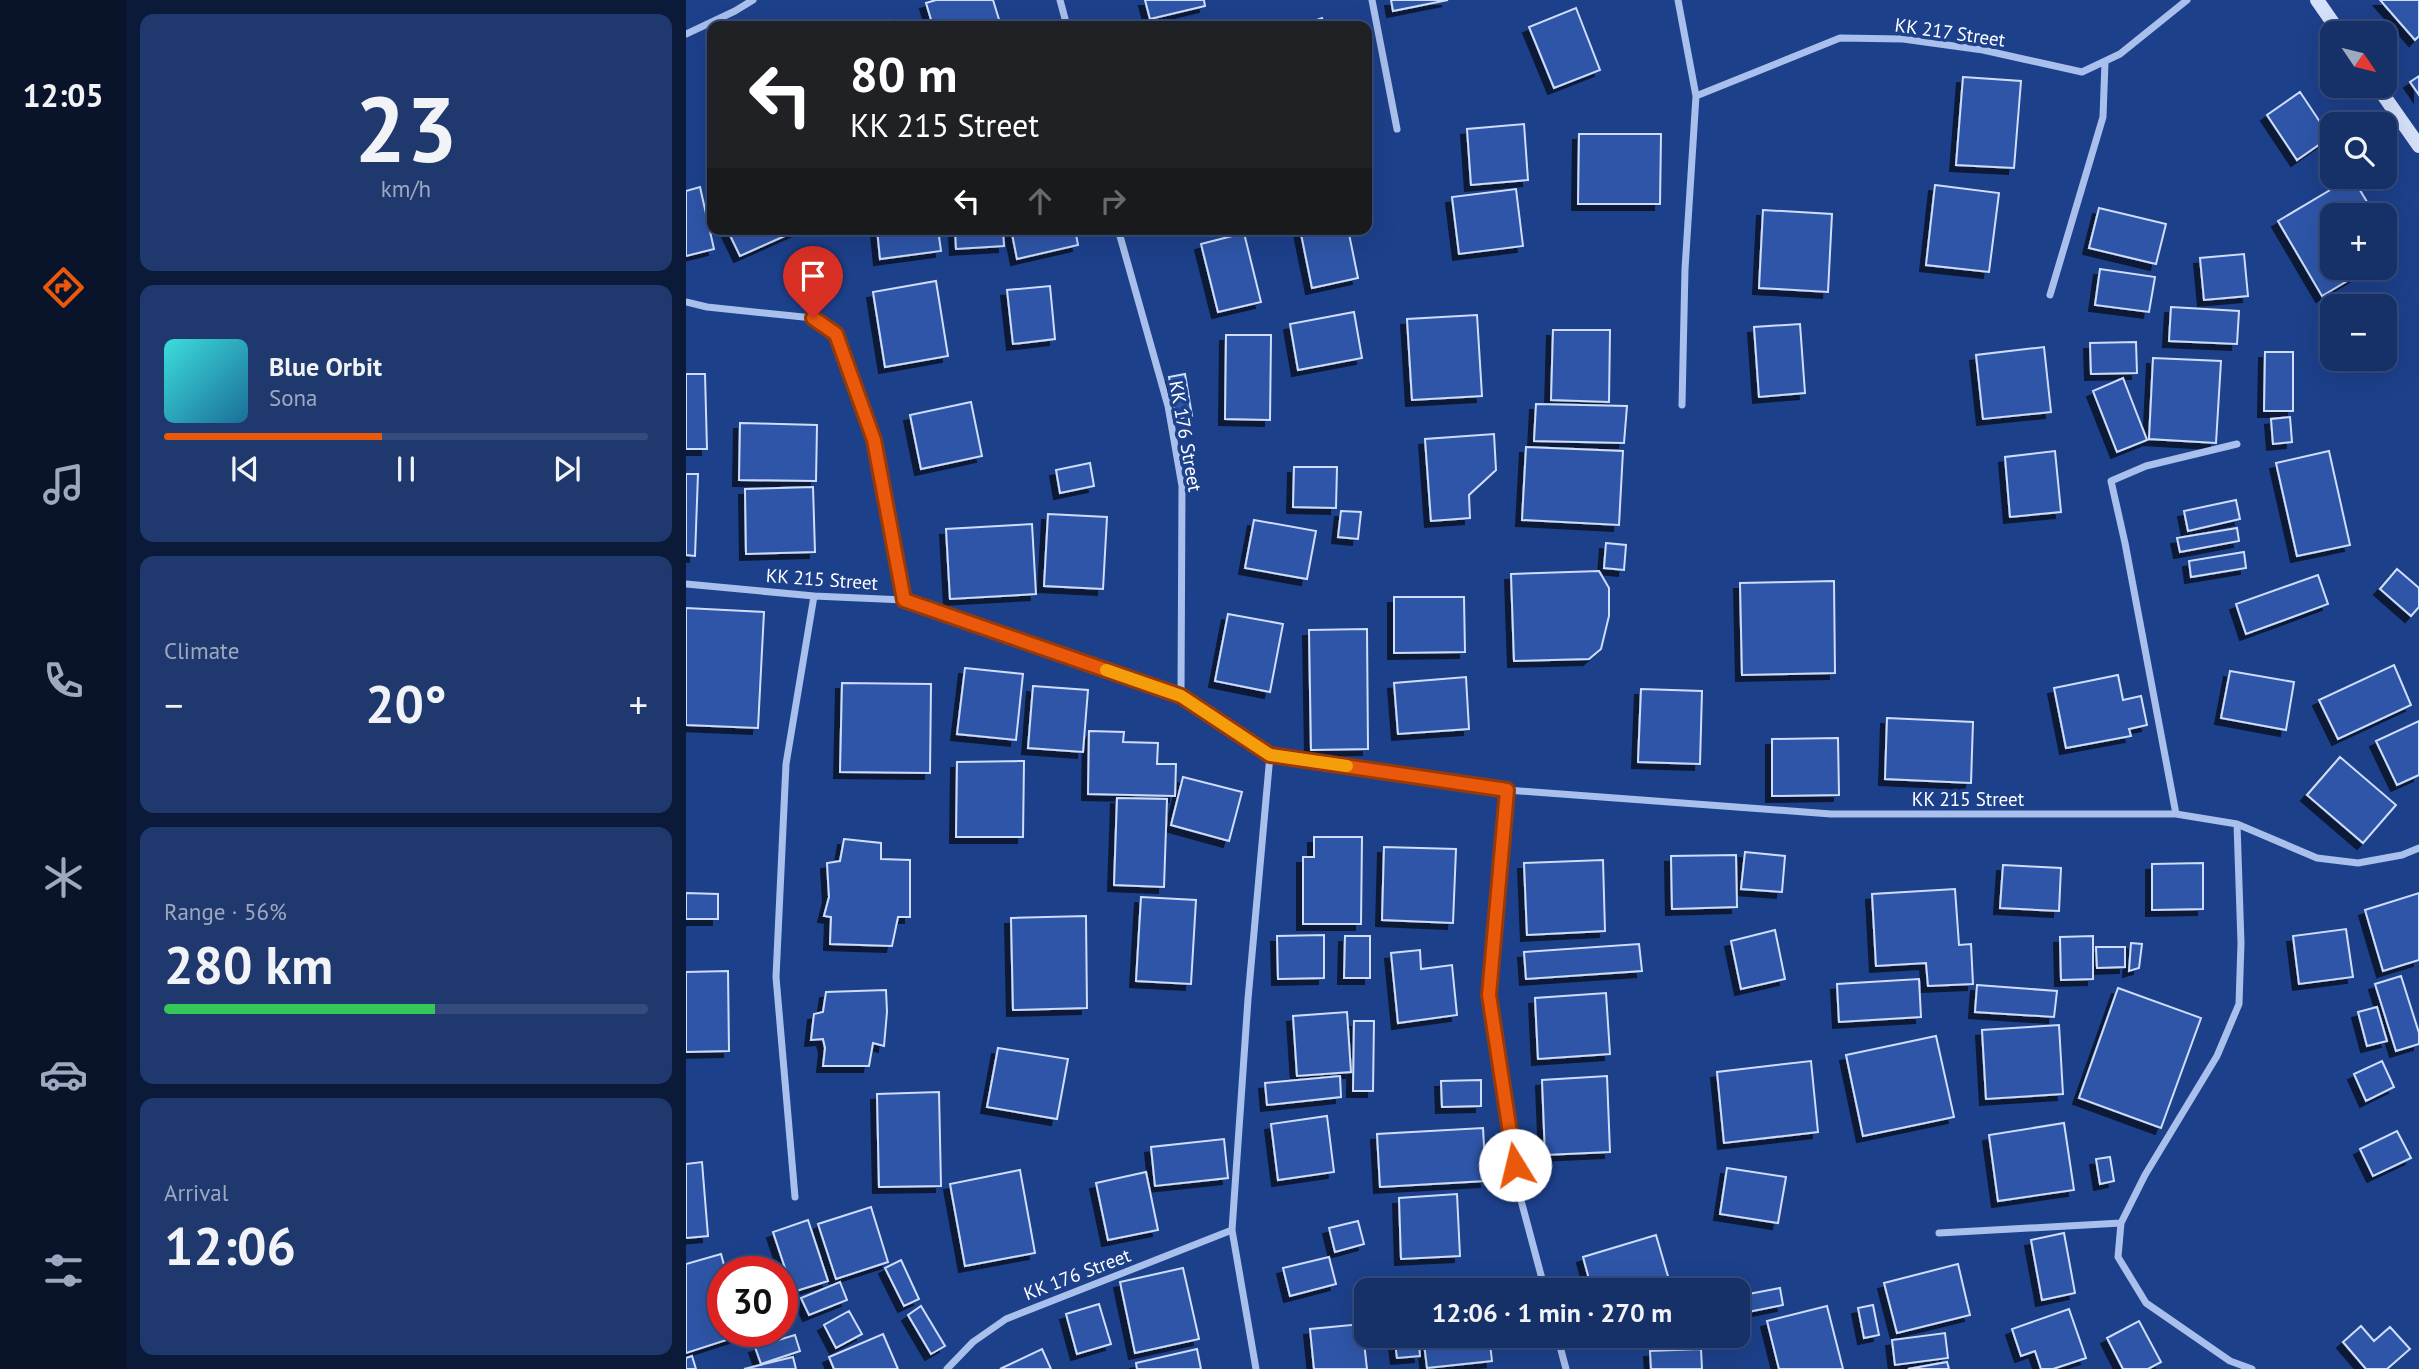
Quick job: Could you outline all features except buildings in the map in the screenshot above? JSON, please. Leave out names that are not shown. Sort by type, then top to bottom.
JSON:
[{"type":"main road","points":[[2317,0],[2332,21]]},
{"type":"main road","points":[[2385,98],[2419,146]]},
{"type":"street","points":[[714,21],[753,0]]},
{"type":"street","points":[[1060,0],[1066,21]]},
{"type":"street","points":[[1372,0],[1397,129]]},
{"type":"street","points":[[1678,0],[1696,96],[1685,269],[1682,405]]},
{"type":"street","name":"KK 217 Street","points":[[1696,96],[1840,38],[1903,39],[1983,50],[2082,72],[2120,54],[2187,0]]},
{"type":"street","points":[[686,34],[707,24]]},
{"type":"street","points":[[2050,295],[2103,117],[2105,62]]},
{"type":"street","name":"KK 176 Street","points":[[1120,235],[1168,406],[1182,486],[1181,696]]},
{"type":"street","points":[[686,302],[707,307],[813,318],[836,334],[874,440],[904,600]]},
{"type":"street","points":[[2176,814],[2111,481],[2146,466],[2236,444]]},
{"type":"street","name":"KK 215 Street","points":[[686,584],[814,596],[904,600],[1181,696],[1270,755],[1507,790],[1831,814],[2176,814],[2237,824],[2317,858],[2358,863],[2402,855],[2419,848]]},
{"type":"street","points":[[795,1198],[776,977],[786,764],[814,596]]},
{"type":"street","points":[[1256,1369],[1232,1230],[1248,999],[1270,755]]},
{"type":"street","points":[[1507,790],[1489,995],[1518,1189],[1542,1278]]},
{"type":"street","points":[[2237,824],[2241,943],[2239,1004],[2217,1056],[2145,1175],[2121,1223],[2118,1256],[2147,1303],[2230,1361],[2252,1369]]},
{"type":"street","points":[[1939,1233],[2121,1223]]},
{"type":"street","name":"KK 176 Street","points":[[947,1369],[973,1342],[1006,1319],[1232,1230]]},
{"type":"street","points":[[1560,1348],[1566,1369]]},
{"type":"slow traffic","points":[[1106,670],[1181,696],[1270,755],[1347,766]]},
{"type":"route","points":[[813,318],[836,334],[874,440],[904,600],[1181,696],[1270,755],[1507,790],[1489,995],[1515,1165]]}]
